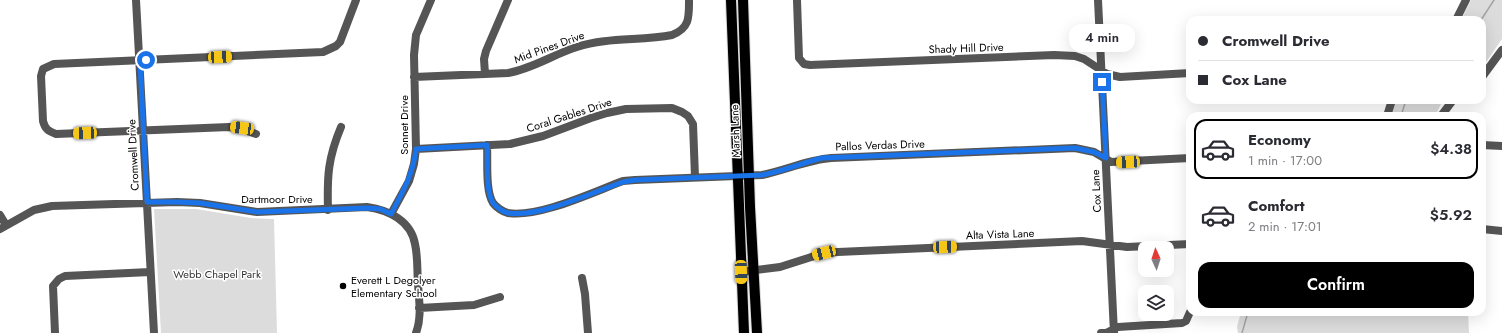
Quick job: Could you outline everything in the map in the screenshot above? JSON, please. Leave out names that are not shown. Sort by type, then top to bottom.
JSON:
[{"type":"main road","name":"Marsh Lane","points":[[731,0],[744,333]]},
{"type":"main road","name":"Marsh Lane","points":[[743,0],[749,175],[757,333]]},
{"type":"street","name":"Cromwell Drive","points":[[136,0],[154,333]]},
{"type":"street","points":[[256,134],[242,128],[229,127],[56,134],[49,132],[44,127],[40,76],[43,69],[54,64],[323,52],[336,46],[340,42],[356,0]]},
{"type":"street","name":"Sonnet Drive","points":[[391,214],[409,181],[414,164],[416,149],[414,55],[416,35],[431,0]]},
{"type":"street","points":[[485,74],[484,59],[486,51],[508,0]]},
{"type":"street","name":"Mid Pines Drive","points":[[414,78],[485,74],[521,70],[578,47],[595,42],[672,35],[678,33],[684,28],[689,17],[689,0]]},
{"type":"street","name":"Shady Hill Drive","points":[[797,0],[799,58],[804,64],[810,65],[1054,55],[1075,56],[1084,59],[1112,75],[1120,77],[1186,73]]},
{"type":"street","name":"Cox Lane","points":[[1098,0],[1114,331]]},
{"type":"street","points":[[1458,16],[1466,0]]},
{"type":"street","points":[[1486,73],[1501,55]]},
{"type":"street","points":[[1444,112],[1451,104]]},
{"type":"street","name":"Coral Gables Drive","points":[[416,149],[510,144],[543,136],[607,113],[626,109],[672,108],[688,116],[692,124],[695,177]]},
{"type":"street","points":[[328,210],[328,166],[341,127]]},
{"type":"street","name":"Pallos Verdas Drive","points":[[487,145],[489,192],[493,202],[498,208],[507,213],[523,213],[552,208],[623,182],[635,180],[762,175],[810,161],[831,158],[1075,148],[1094,152],[1112,162],[1186,158]]},
{"type":"street","points":[[1486,145],[1502,146]]},
{"type":"street","name":"Dartmoor Drive","points":[[3,227],[34,210],[52,206],[147,202],[200,203],[257,212],[367,208],[380,209],[391,214]]},
{"type":"street","points":[[0,214],[3,227]]},
{"type":"street","points":[[391,214],[402,220],[408,227],[415,243],[420,319],[416,333]]},
{"type":"street","points":[[1486,229],[1502,231]]},
{"type":"street","name":"Alta Vista Lane","points":[[741,272],[780,267],[819,255],[838,252],[1082,242],[1127,247],[1186,244]]},
{"type":"street","points":[[55,333],[53,286],[59,279],[65,276],[150,272]]},
{"type":"street","points":[[582,278],[585,294],[588,333]]},
{"type":"street","points":[[419,308],[474,305],[500,297]]},
{"type":"street","points":[[1101,333],[1114,331],[1119,327],[1182,324],[1186,321],[1188,316]]},
{"type":"green space","points":[[1471,0],[1502,0],[1502,39],[1486,62],[1486,16],[1463,16]]},
{"type":"green space","points":[[1394,104],[1441,104],[1437,112],[1392,112]]},
{"type":"green space","name":"Webb Chapel Park","points":[[154,209],[196,209],[251,218],[274,219],[277,333],[161,333]]},
{"type":"green space","points":[[1240,316],[1468,316],[1469,333],[1238,333],[1237,327]]},
{"type":"waterway","points":[[1484,16],[1494,0]]},
{"type":"waterway","points":[[1402,112],[1405,104]]},
{"type":"waterway","points":[[1242,333],[1247,316]]},
{"type":"place","name":"Everett L Degolyer Elementary School","points":[[343,286]]},
{"type":"route","points":[[146,60],[140,61],[147,202],[200,203],[257,212],[367,208],[380,209],[391,214],[409,181],[414,164],[416,149],[487,145],[489,192],[493,202],[498,208],[507,213],[523,213],[552,208],[623,182],[635,180],[762,175],[822,158],[1075,148],[1094,152],[1106,158],[1102,82]]}]
